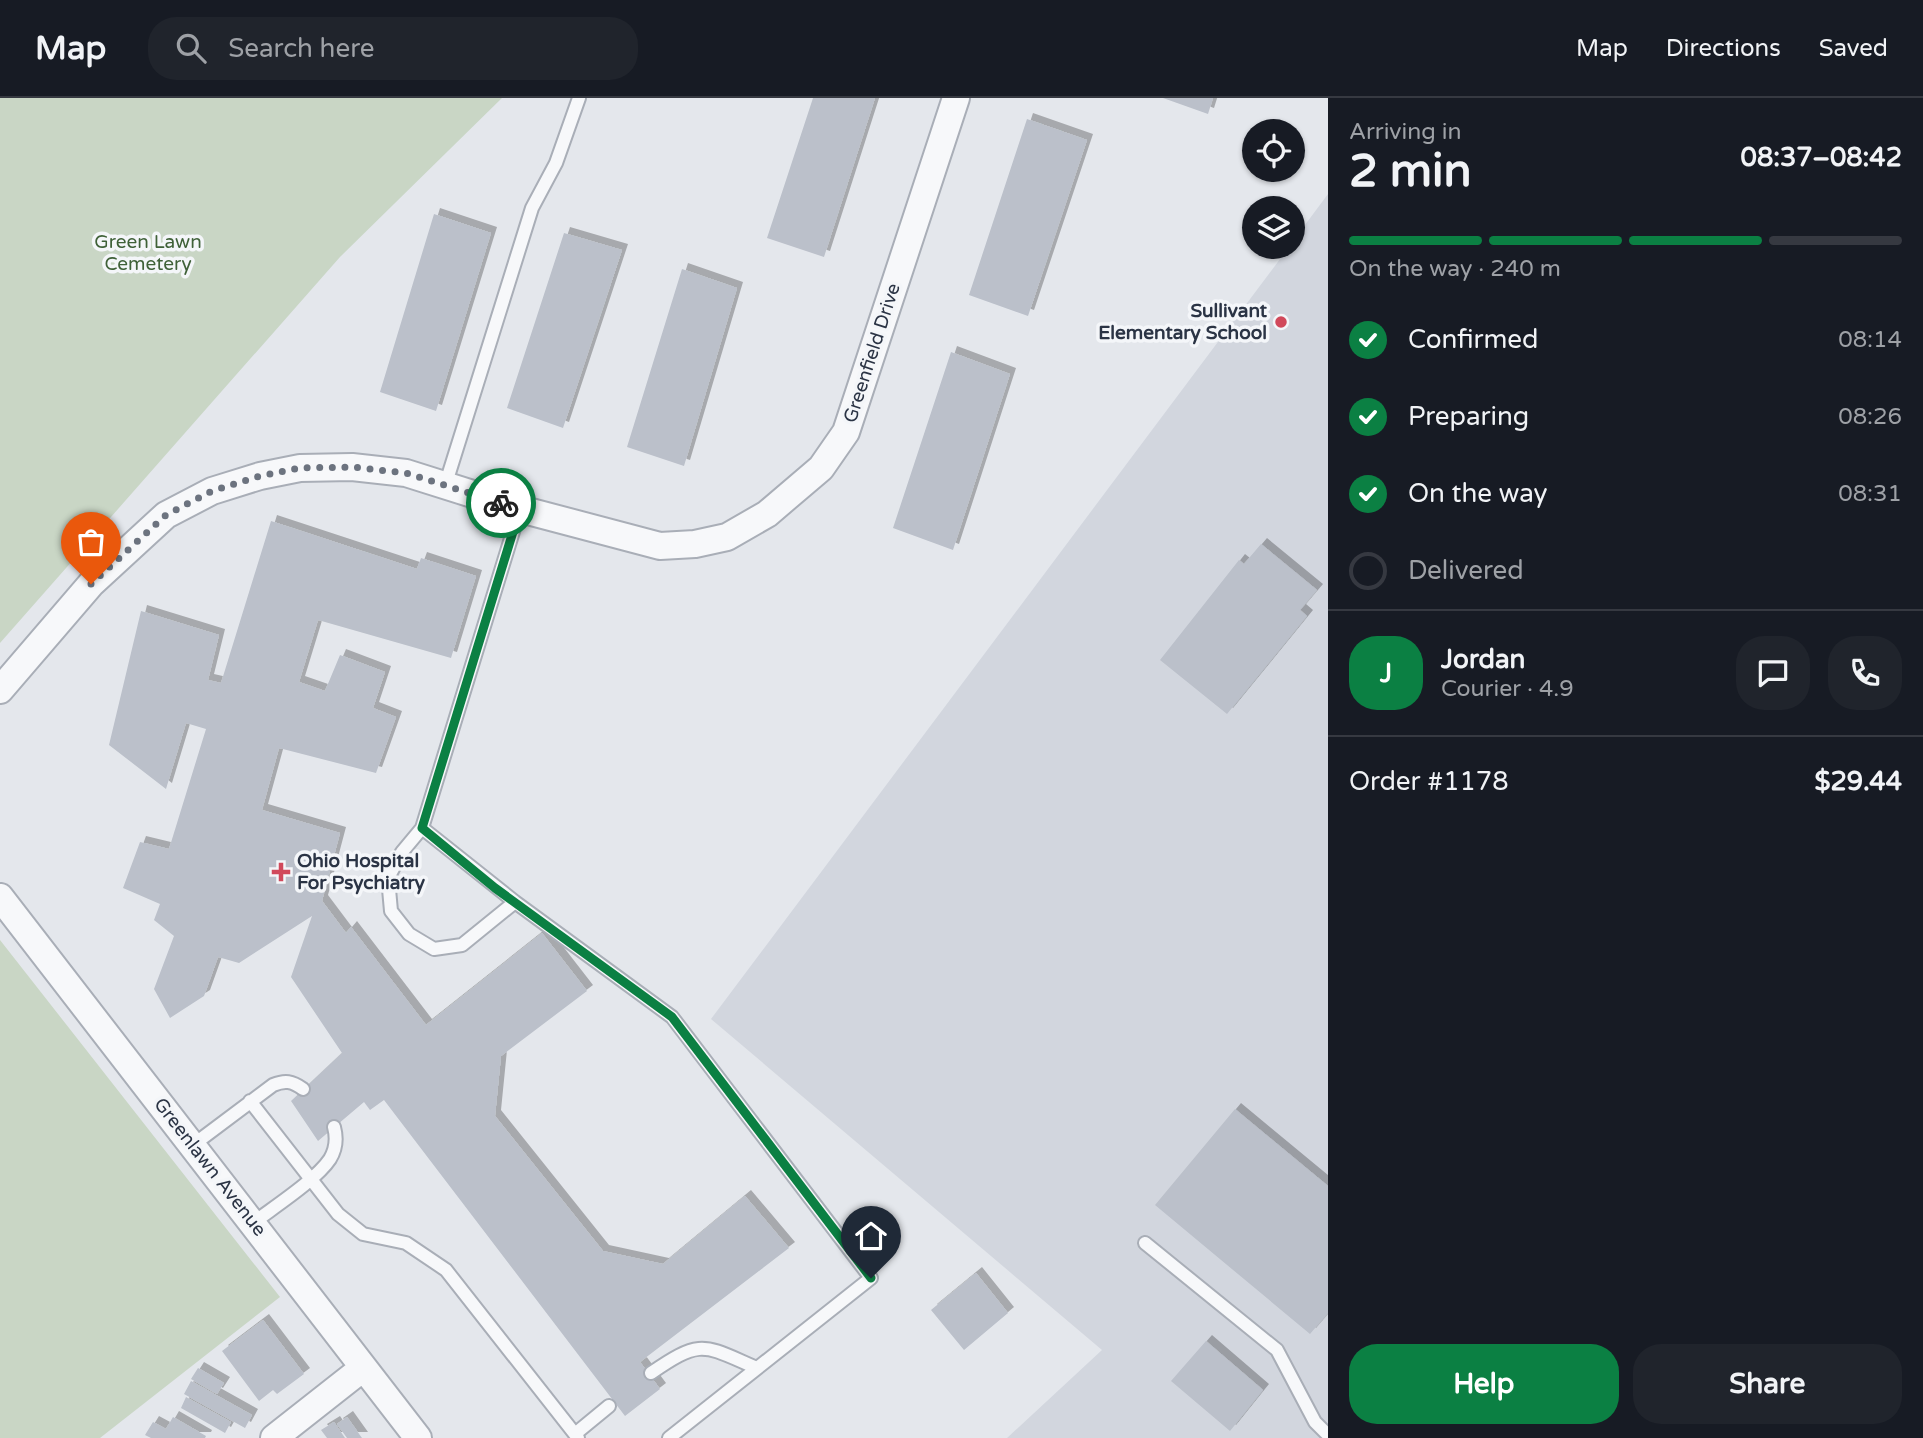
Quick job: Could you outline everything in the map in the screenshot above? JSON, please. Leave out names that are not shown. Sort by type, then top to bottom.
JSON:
[{"type":"street","name":"Greenfield Drive","points":[[0,690],[91,584],[166,515],[212,491],[260,476],[300,468],[352,467],[406,473],[520,509],[660,547],[695,544],[727,537],[767,514],[821,468],[846,432],[957,98]]},
{"type":"street","name":"Greenlawn Avenue","points":[[0,897],[418,1438]]},
{"type":"street","points":[[281,1436],[363,1368]]},
{"type":"lane","points":[[445,486],[532,208],[556,163],[579,98]]},
{"type":"lane","points":[[515,902],[462,945],[435,949],[409,934],[391,911],[388,878],[402,852],[422,828],[520,509]]},
{"type":"lane","points":[[422,828],[515,902],[672,1017],[871,1278],[669,1438]]},
{"type":"lane","points":[[192,1145],[273,1085],[283,1081],[294,1082],[303,1089]]},
{"type":"lane","points":[[250,1101],[338,1214],[363,1234],[406,1243],[446,1270],[576,1436],[609,1406]]},
{"type":"lane","points":[[253,1223],[329,1160],[336,1137],[334,1127]]},
{"type":"lane","points":[[1145,1244],[1277,1350],[1315,1422],[1328,1434]]},
{"type":"lane","points":[[651,1373],[675,1356],[691,1349],[707,1347],[757,1368]]},
{"type":"shaded area","points":[[1328,194],[1328,1438],[1007,1438],[1102,1350],[711,1019],[1280,259],[1305,259],[1305,225]]},
{"type":"green space","name":"Green Lawn Cemetery","points":[[0,98],[502,98],[340,257],[0,643]]},
{"type":"green space","points":[[0,940],[280,1297],[100,1438],[0,1438]]},
{"type":"building","points":[[813,98],[875,98],[824,257],[767,238]]},
{"type":"building","points":[[1163,98],[1213,98],[1208,114]]},
{"type":"building","points":[[1027,119],[1087,140],[1028,316],[969,295]]},
{"type":"building","points":[[434,214],[491,233],[436,411],[380,392]]},
{"type":"building","points":[[564,233],[622,250],[563,428],[507,408]]},
{"type":"building","points":[[682,269],[737,288],[684,466],[627,447]]},
{"type":"building","points":[[951,352],[1010,374],[953,550],[893,528]]},
{"type":"building","points":[[271,521],[417,569],[421,558],[476,576],[451,658],[318,620],[299,682],[325,691],[340,655],[385,672],[373,708],[396,717],[376,773],[279,748],[262,810],[340,833],[322,901],[346,933],[351,927],[426,1025],[542,933],[587,991],[501,1056],[495,1116],[603,1251],[663,1264],[745,1196],[789,1248],[640,1362],[660,1389],[625,1416],[384,1100],[370,1110],[364,1102],[318,1141],[291,1101],[342,1053],[291,977],[312,916],[239,963],[218,957],[204,996],[170,1018],[154,989],[174,936],[154,920],[160,904],[123,888],[140,842],[169,849],[206,729],[186,723],[166,789],[109,745],[141,611],[219,635],[208,680],[221,683]]},
{"type":"building","points":[[1261,544],[1317,590],[1300,610],[1307,616],[1227,714],[1160,660],[1239,560],[1244,564]]},
{"type":"building","points":[[1235,1109],[1328,1186],[1328,1313],[1310,1334],[1155,1205]]},
{"type":"building","points":[[976,1273],[1008,1313],[964,1350],[931,1310]]},
{"type":"building","points":[[263,1320],[304,1374],[277,1394],[273,1390],[259,1401],[222,1351]]},
{"type":"building","points":[[1206,1341],[1263,1390],[1230,1431],[1171,1381]]},
{"type":"building","points":[[198,1368],[224,1383],[217,1394],[191,1379]]},
{"type":"building","points":[[191,1381],[252,1415],[245,1428],[184,1394]]},
{"type":"building","points":[[186,1397],[231,1422],[225,1433],[181,1408]]},
{"type":"building","points":[[173,1417],[206,1436],[205,1438],[151,1438],[145,1435],[153,1422],[166,1429]]},
{"type":"building","points":[[347,1417],[362,1438],[347,1438],[337,1424]]},
{"type":"building","points":[[334,1422],[345,1438],[327,1438],[321,1430]]},
{"type":"way so far","points":[[91,584],[166,515],[212,491],[260,476],[300,468],[352,467],[406,473],[501,503]]},
{"type":"place","name":"Sullivant Elementary School","points":[[1281,322]]},
{"type":"place","name":"Ohio Hospital For Psychiatry","points":[[281,872]]},
{"type":"route","points":[[501,503],[520,509],[422,828],[495,888],[672,1017],[871,1278]]}]
